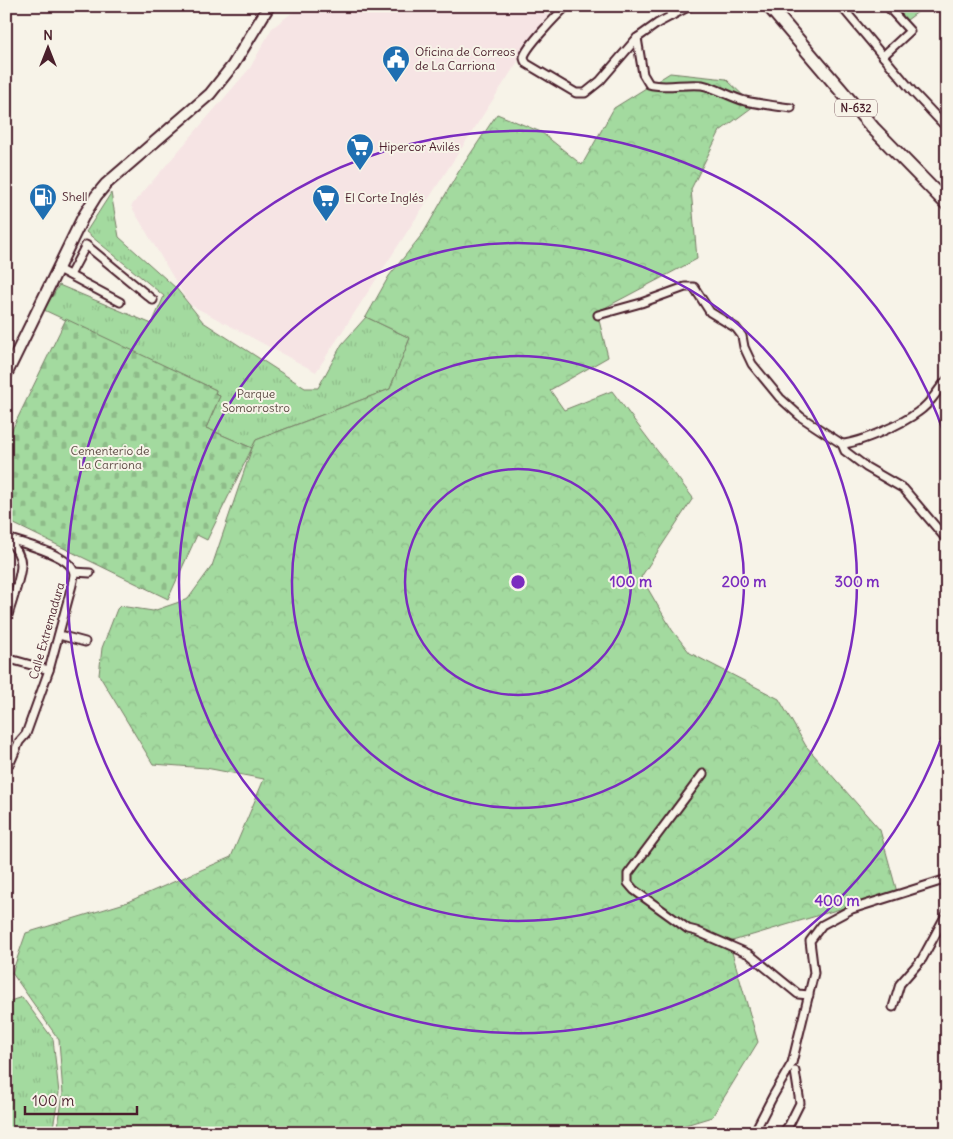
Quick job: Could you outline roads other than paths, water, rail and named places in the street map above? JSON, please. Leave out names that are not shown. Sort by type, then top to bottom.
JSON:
[{"type":"highway","name":"N-632","points":[[769,6],[873,128],[947,204]]},
{"type":"main road","points":[[6,374],[96,196],[122,168],[210,94],[233,65],[270,6]]},
{"type":"street","points":[[567,6],[553,19],[524,56],[524,60],[527,64],[576,92],[586,93],[600,81],[637,38],[690,6]]},
{"type":"street","points":[[669,6],[672,16]]},
{"type":"street","points":[[841,6],[912,92],[947,128]]},
{"type":"street","points":[[883,56],[910,31],[887,6]]},
{"type":"street","points":[[637,38],[643,74],[649,84],[657,86],[688,83],[725,92],[744,100],[791,108]]},
{"type":"street","points":[[70,276],[86,245],[153,300]]},
{"type":"street","points":[[58,269],[120,302]]},
{"type":"street","points":[[598,315],[641,303],[685,287],[694,287],[710,312],[736,328],[742,336],[744,347],[752,364],[780,398],[801,417],[842,444],[849,444],[869,436],[919,412],[935,396],[947,380]]},
{"type":"street","points":[[842,444],[845,451],[866,468],[904,489],[947,540]]},
{"type":"street","points":[[6,538],[14,546],[21,566],[6,621]]},
{"type":"street","name":"Calle Extremadura","points":[[6,538],[58,556],[69,564],[74,572],[49,670],[26,734],[19,742],[10,763],[6,764]]},
{"type":"street","points":[[74,572],[90,573]]},
{"type":"street","points":[[59,635],[85,642]]},
{"type":"street","points":[[6,658],[49,670]]},
{"type":"street","points":[[703,774],[628,874],[628,883],[634,890],[688,929],[749,954],[798,994],[809,995]]},
{"type":"street","points":[[754,1133],[792,1063],[814,973],[810,941],[822,925],[852,909],[947,878]]},
{"type":"street","points":[[893,1007],[900,984],[922,958],[947,913]]},
{"type":"street","points":[[783,1133],[800,1103],[795,1071]]},
{"type":"place","name":"Oficina de Correos de La Carriona","points":[[396,83]]},
{"type":"place","name":"Hipercor Avilés","points":[[360,171]]},
{"type":"place","name":"Shell","points":[[43,221]]},
{"type":"place","name":"El Corte Inglés","points":[[326,222]]},
{"type":"park label","name":"Parque Somorrostro","points":[[256,401]]},
{"type":"park label","name":"Cementerio de La Carriona","points":[[110,458]]}]
